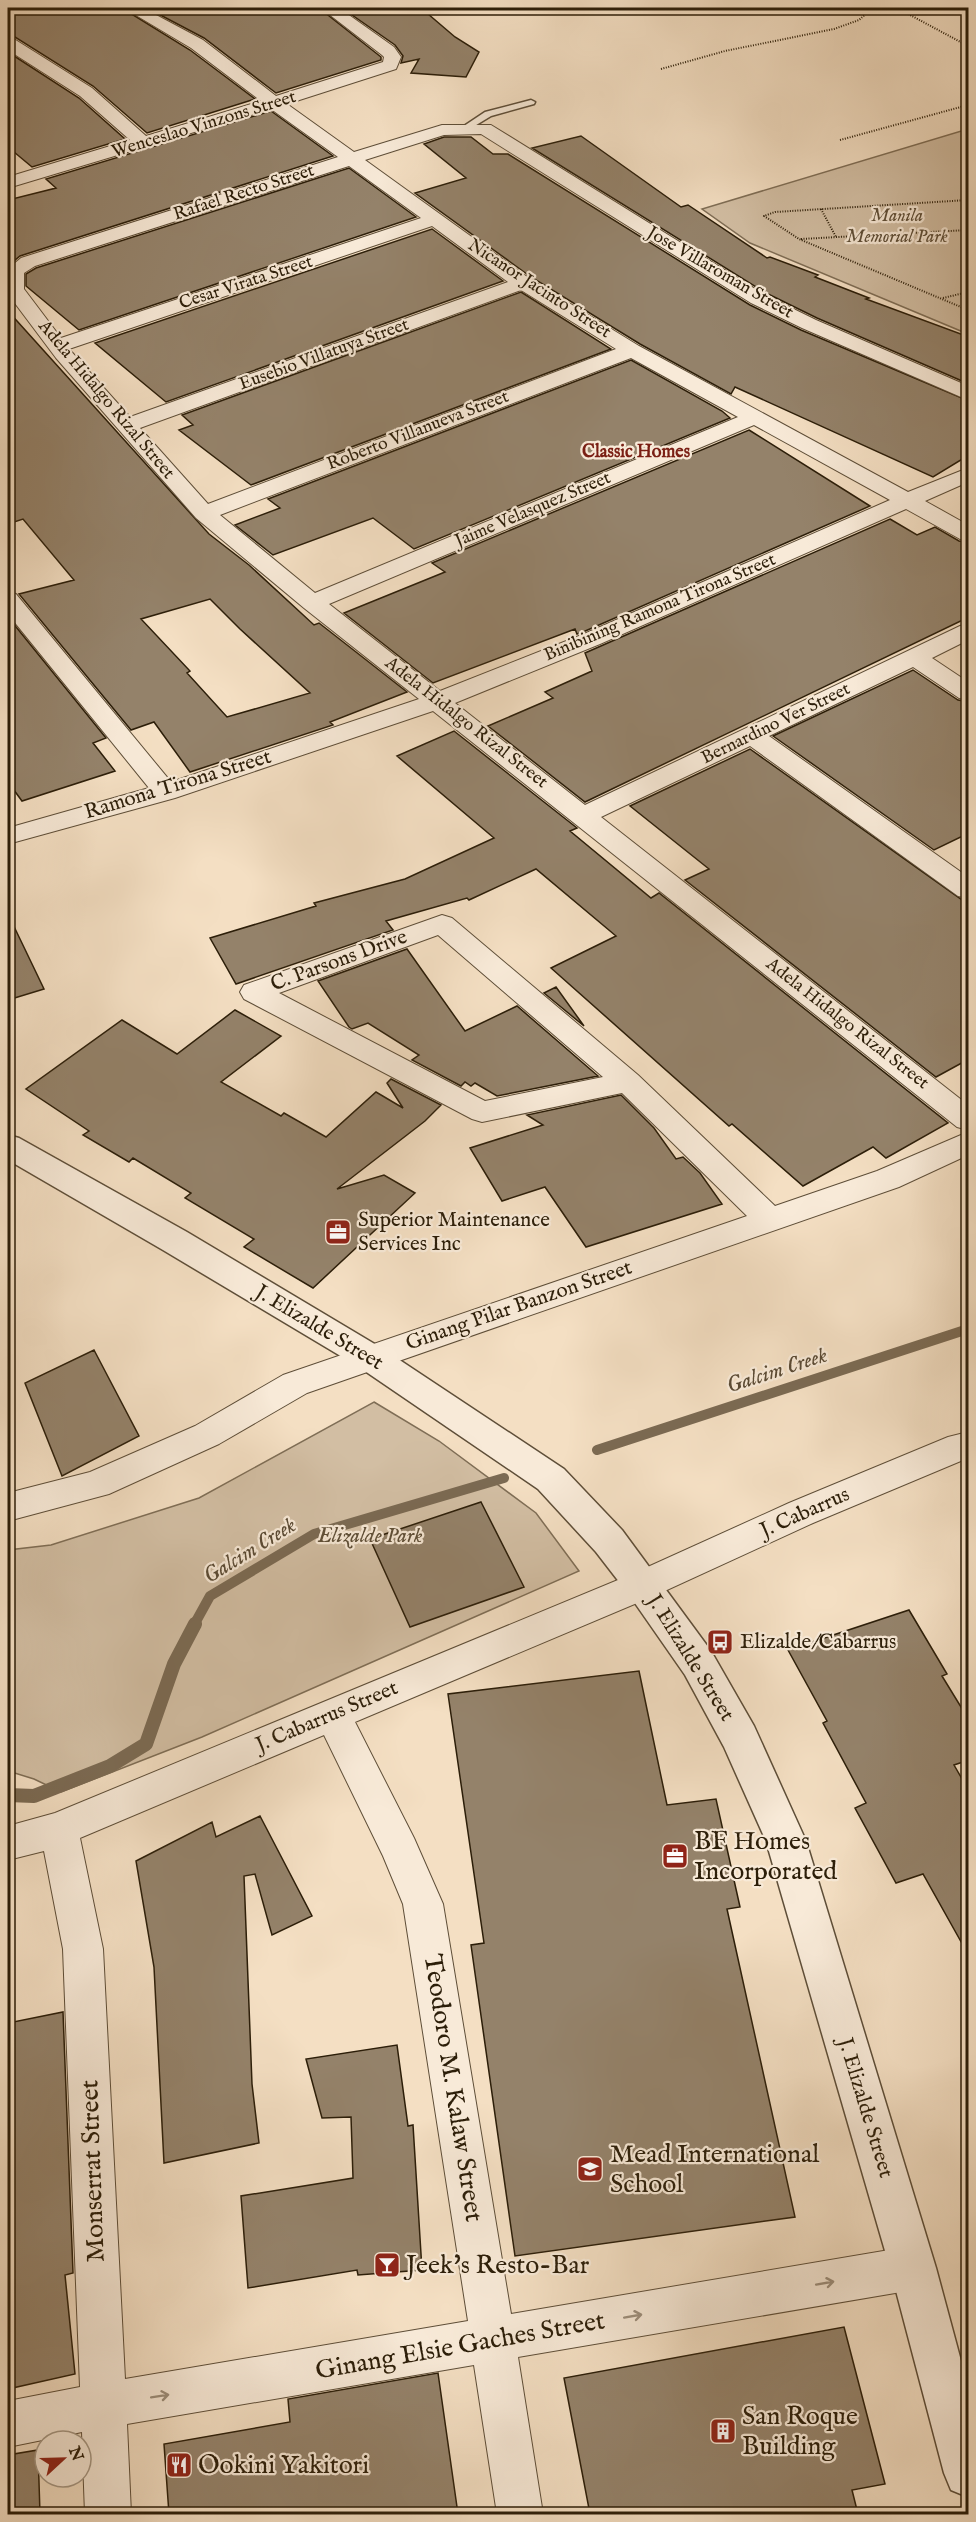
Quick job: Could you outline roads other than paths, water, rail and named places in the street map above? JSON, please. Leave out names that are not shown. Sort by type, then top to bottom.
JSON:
[{"type":"street","name":"Nicanor Jacinto Street","points":[[132,8],[197,44],[274,103],[523,283],[632,350],[969,534]]},
{"type":"street","name":"Wenceslao Vinzons Street","points":[[8,183],[274,103],[384,69],[390,65],[393,57],[354,24],[328,8]]},
{"type":"street","points":[[8,43],[86,92],[144,143]]},
{"type":"street","name":"Rafael Recto Street","points":[[12,279],[14,273],[28,262],[442,130],[475,128]]},
{"type":"street","name":"Jose Villaroman Street","points":[[475,128],[758,299],[809,324],[969,393]]},
{"type":"street","name":"Cesar Virata Street","points":[[57,346],[436,219]]},
{"type":"street","name":"Adela Hidalgo Rizal Street","points":[[12,279],[14,288],[57,346],[125,426],[204,513],[312,603],[969,1120]]},
{"type":"street","name":"Eusebio Villatuya Street","points":[[125,426],[523,283]]},
{"type":"street","name":"Roberto Villanueva Street","points":[[204,513],[632,350]]},
{"type":"street","name":"Jaime Velasquez Street","points":[[312,603],[755,417]]},
{"type":"street","name":"Binibining Ramona Tirona Street","points":[[348,732],[438,701],[592,639],[969,474]]},
{"type":"street","points":[[8,599],[166,792]]},
{"type":"street","name":"Bernardino Ver Street","points":[[583,816],[969,632]]},
{"type":"street","points":[[915,657],[969,693]]},
{"type":"street","name":"Ramona Tirona Street","points":[[8,836],[166,792],[348,732]]},
{"type":"street","points":[[751,735],[969,890]]},
{"type":"street","name":"C. Parsons Drive","points":[[628,1082],[482,1112],[254,992],[442,924],[628,1082],[769,1219]]},
{"type":"street","points":[[769,1219],[888,1179],[969,1143]]},
{"type":"street","name":"J. Elizalde Street","points":[[8,1146],[175,1241],[371,1358],[551,1479],[609,1541],[643,1585],[698,1663],[740,1738],[786,1841],[913,2268],[969,2473]]},
{"type":"street","name":"Ginang Pilar Banzon Street","points":[[8,1507],[97,1484],[207,1436],[295,1384],[769,1219]]},
{"type":"street","name":"J. Cabarrus","points":[[643,1585],[801,1513],[969,1445]]},
{"type":"street","name":"J. Cabarrus Street","points":[[8,1843],[59,1829],[643,1585]]},
{"type":"street","name":"Teodoro M. Kalaw Street","points":[[333,1715],[400,1851],[423,1905],[520,2514]]},
{"type":"street","name":"Monserrat Street","points":[[59,1829],[83,1949],[108,2514]]},
{"type":"street","name":"Ginang Elsie Gaches Street","points":[[8,2424],[103,2405],[913,2268]]},
{"type":"lane","points":[[475,128],[474,119],[531,102]]},
{"type":"waterway","name":"Galcim Creek","points":[[597,1450],[968,1329]]},
{"type":"waterway","name":"Galcim Creek","points":[[194,1625],[210,1596],[314,1534],[504,1478]]},
{"type":"waterway","name":"Galcim Creek","points":[[8,1795],[34,1796],[110,1766],[146,1744],[174,1664],[195,1624]]},
{"type":"place","name":"Superior Maintenance Services Inc","points":[[338,1232]]},
{"type":"place","name":"Elizalde/Cabarrus","points":[[720,1642]]},
{"type":"place","name":"BF Homes Incorporated","points":[[675,1856]]},
{"type":"place","name":"Mead International School","points":[[590,2169]]},
{"type":"place","name":"Jeek's Resto-Bar","points":[[387,2265]]},
{"type":"place","name":"San Roque Building","points":[[723,2431]]},
{"type":"place","name":"Ookini Yakitori","points":[[179,2465]]},
{"type":"district","name":"Classic Homes","points":[[636,452]]},
{"type":"park label","name":"Manila Memorial Park","points":[[897,226]]},
{"type":"park label","name":"Elizalde Park","points":[[370,1536]]}]
